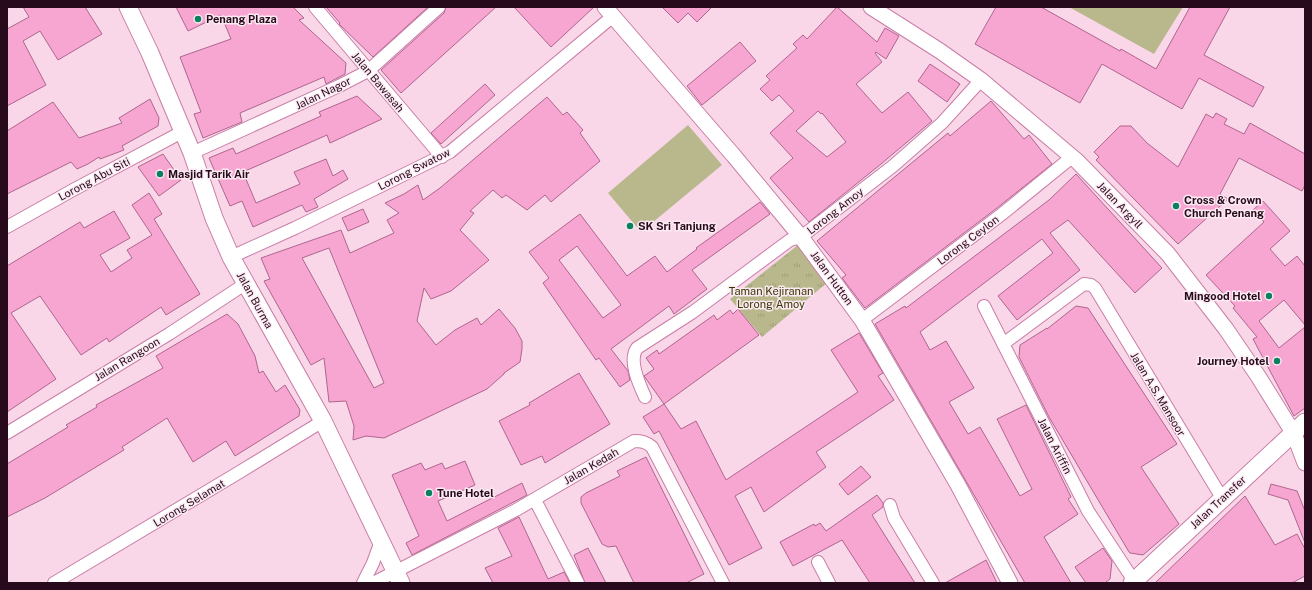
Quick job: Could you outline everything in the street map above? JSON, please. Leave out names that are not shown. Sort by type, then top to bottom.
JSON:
[{"type":"main road","name":"Jalan Burma","points":[[128,7],[150,52],[192,153],[214,218],[231,257],[323,421],[398,577]]},
{"type":"main road","name":"Jalan Transfer","points":[[1133,582],[1299,428]]},
{"type":"street","name":"Jalan Bawasah","points":[[315,7],[442,157]]},
{"type":"street","name":"Jalan Nagor","points":[[192,153],[339,86],[368,71],[439,7]]},
{"type":"street","name":"Jalan Argyll","points":[[871,7],[940,51],[981,80],[1072,157],[1168,254],[1226,329],[1258,376],[1299,428],[1305,463]]},
{"type":"street","name":"Lorong Swatow","points":[[231,257],[296,228],[450,152],[609,12]]},
{"type":"street","name":"Jalan Hutton","points":[[609,12],[734,156],[801,237],[862,320],[958,485],[1010,583]]},
{"type":"street","name":"Lorong Amoy","points":[[645,397],[639,383],[633,358],[637,348],[693,312],[790,240],[801,237],[893,166],[942,123],[981,80]]},
{"type":"street","name":"Lorong Abu Siti","points":[[7,227],[182,132]]},
{"type":"street","name":"Lorong Ceylon","points":[[862,320],[1002,214],[1072,157]]},
{"type":"street","name":"Jalan Rangoon","points":[[7,432],[169,334],[246,284]]},
{"type":"street","name":"Jalan A.S. Mansoor","points":[[1003,344],[1084,284],[1093,286],[1222,498]]},
{"type":"street","name":"Jalan Ariffin","points":[[984,306],[1088,511],[1133,582]]},
{"type":"street","name":"Lorong Selamat","points":[[54,583],[323,421]]},
{"type":"street","name":"Jalan Kedah","points":[[373,583],[398,577],[484,527],[536,500],[634,441],[646,442],[652,447],[723,583]]},
{"type":"street","points":[[536,500],[578,583]]},
{"type":"street","points":[[890,505],[894,518],[933,583]]},
{"type":"street","points":[[363,583],[373,563],[381,541]]},
{"type":"street","points":[[818,562],[828,583]]},
{"type":"green space","points":[[1069,7],[1183,7],[1154,54]]},
{"type":"green space","points":[[688,125],[722,165],[641,232],[608,193]]},
{"type":"green space","name":"Taman Kejiranan Lorong Amoy","points":[[798,245],[828,282],[762,337],[730,299]]},
{"type":"building","points":[[23,7],[85,7],[102,34],[58,60],[40,31],[23,41],[46,85],[7,106],[7,29],[29,17]]},
{"type":"building","points":[[176,7],[293,7],[304,18],[299,20],[346,63],[345,74],[326,84],[324,77],[240,113],[242,122],[203,138],[194,114],[201,112],[180,57],[231,39],[221,15],[188,31]]},
{"type":"building","points":[[326,7],[428,7],[373,57],[339,24],[340,23]]},
{"type":"building","points":[[446,7],[496,7],[401,93],[381,70],[444,13]]},
{"type":"building","points":[[514,7],[594,7],[551,47]]},
{"type":"building","points":[[662,7],[712,7],[697,22],[688,13],[678,23]]},
{"type":"building","points":[[837,7],[877,42],[885,28],[899,36],[886,59],[876,52],[875,53],[882,62],[856,84],[882,113],[908,92],[932,121],[809,222],[770,178],[793,158],[770,133],[794,111],[779,95],[772,101],[760,89],[770,80],[766,76],[797,48],[793,44],[803,35],[807,39]],"holes":[[[818,111],[821,114],[822,113],[846,142],[827,157],[796,131]]]},
{"type":"building","points":[[996,7],[1041,7],[1120,51],[1121,49],[1156,69],[1190,7],[1230,7],[1204,55],[1264,87],[1253,107],[1199,78],[1182,109],[1102,64],[1080,103],[975,44]]},
{"type":"building","points":[[740,42],[756,61],[702,105],[687,86]]},
{"type":"building","points":[[930,64],[960,84],[947,102],[918,81]]},
{"type":"building","points":[[485,84],[495,95],[441,144],[431,133]]},
{"type":"building","points":[[357,96],[382,119],[330,143],[327,135],[243,172],[256,203],[300,184],[294,172],[326,159],[333,176],[343,170],[348,179],[314,199],[318,207],[306,212],[302,205],[253,227],[242,201],[230,206],[209,158],[233,148],[236,154],[321,116],[319,112]]},
{"type":"building","points":[[547,97],[563,115],[567,112],[583,130],[580,133],[600,161],[551,202],[545,195],[527,210],[506,195],[502,198],[493,190],[470,211],[474,213],[460,230],[489,260],[451,291],[431,299],[424,288],[417,321],[436,345],[455,330],[477,318],[481,325],[499,309],[515,328],[522,341],[520,362],[504,373],[487,389],[384,438],[366,436],[353,440],[354,426],[346,401],[329,402],[324,358],[311,365],[264,281],[270,279],[261,258],[341,230],[350,253],[394,233],[387,220],[399,213],[385,203],[418,185],[423,200],[440,188]],"holes":[[[329,248],[384,383],[374,388],[302,258]]]},
{"type":"building","points":[[150,99],[159,118],[158,126],[122,146],[124,150],[100,159],[99,157],[77,169],[71,162],[7,194],[7,131],[53,102],[79,138],[122,123],[119,118]]},
{"type":"building","points":[[991,101],[1024,139],[1029,135],[1052,164],[997,208],[865,308],[842,278],[846,275],[817,241],[948,133],[950,136]]},
{"type":"building","points":[[1216,113],[1227,119],[1224,124],[1244,134],[1250,123],[1305,154],[1305,185],[1302,191],[1239,158],[1220,194],[1228,199],[1178,244],[1096,160],[1099,157],[1094,152],[1120,126],[1131,126],[1147,143],[1178,167],[1206,114],[1213,118]]},
{"type":"building","name":"Masjid Tarik Air","points":[[163,154],[181,180],[159,196],[138,167]]},
{"type":"building","points":[[1076,174],[1162,268],[1135,293],[1068,220],[1050,233],[1080,270],[1017,320],[998,296],[1053,253],[1042,239],[920,332],[930,350],[946,341],[974,388],[949,402],[968,434],[980,427],[1020,496],[1032,489],[997,419],[1026,405],[1071,497],[1068,499],[1078,514],[1044,537],[1071,583],[1025,583],[875,324],[905,306],[906,308],[1049,200]]},
{"type":"building","points":[[149,193],[162,214],[154,219],[200,294],[166,315],[161,307],[109,342],[107,338],[81,355],[40,296],[11,313],[56,379],[7,412],[7,266],[80,222],[84,228],[114,211],[130,238],[100,255],[111,272],[132,258],[127,250],[152,235],[132,205]]},
{"type":"building","points":[[1263,201],[1290,231],[1270,249],[1285,266],[1297,256],[1305,266],[1305,325],[1284,300],[1259,321],[1279,348],[1305,327],[1305,408],[1294,416],[1253,339],[1257,337],[1233,308],[1235,306],[1206,275],[1264,222],[1253,210]]},
{"type":"building","points":[[760,202],[770,214],[692,270],[707,289],[674,314],[669,306],[611,349],[628,371],[630,380],[620,387],[599,358],[596,360],[543,283],[549,278],[529,252],[580,214],[627,276],[655,256],[667,272],[697,249],[696,248]],"holes":[[[577,246],[621,305],[603,318],[559,260]]]},
{"type":"building","points":[[363,209],[369,222],[348,231],[342,218]]},
{"type":"building","points":[[1076,306],[1088,308],[1177,444],[1141,467],[1179,524],[1143,555],[1129,552],[1049,417],[1019,357],[1020,345],[1047,329]]},
{"type":"building","points":[[738,309],[759,335],[664,404],[644,376],[654,369],[646,358],[657,350],[659,354],[714,315],[717,320],[730,310],[733,314]]},
{"type":"building","points":[[227,314],[238,324],[255,356],[259,373],[263,371],[276,392],[285,385],[300,410],[299,416],[235,456],[226,441],[193,462],[167,418],[122,447],[124,450],[45,498],[7,517],[7,464],[68,427],[66,425],[97,407],[96,405],[163,368],[156,356]]},
{"type":"building","points":[[859,333],[883,373],[878,376],[894,400],[816,452],[826,467],[764,512],[751,487],[735,496],[762,548],[729,565],[659,431],[654,434],[643,417],[664,404],[681,429],[696,421],[726,480],[858,392],[831,350]]},
{"type":"building","points":[[579,373],[610,424],[545,463],[542,456],[521,465],[499,421],[530,405],[529,403]]},
{"type":"building","points":[[646,457],[704,574],[686,583],[634,583],[616,546],[608,547],[602,544],[581,503],[581,497],[586,493],[620,476],[617,471]]},
{"type":"building","points":[[465,461],[475,485],[438,501],[447,521],[522,483],[527,495],[412,555],[406,543],[419,536],[392,475],[421,463],[425,470],[442,463],[445,469]]},
{"type":"building","points":[[861,466],[871,477],[848,495],[839,484]]},
{"type":"building","points":[[1271,484],[1297,491],[1305,511],[1305,543],[1288,500],[1268,494]]},
{"type":"building","points":[[877,495],[883,503],[883,507],[872,515],[915,583],[870,583],[842,540],[793,566],[780,542],[814,524],[815,526],[820,523],[826,531]]},
{"type":"building","points":[[1245,496],[1275,545],[1297,534],[1305,549],[1305,576],[1292,583],[1155,583]]},
{"type":"building","points":[[519,517],[548,579],[564,572],[570,583],[493,583],[485,568],[512,556],[498,528]]},
{"type":"building","points":[[588,548],[606,583],[585,583],[574,555]]},
{"type":"building","points":[[1103,548],[1112,561],[1110,579],[1105,583],[1086,583],[1075,567]]},
{"type":"building","points":[[986,560],[997,583],[945,583]]},
{"type":"place","name":"Penang Plaza","points":[[198,19]]},
{"type":"place","name":"Masjid Tarik Air","points":[[160,174]]},
{"type":"place","name":"Cross & Crown Church Penang","points":[[1176,206]]},
{"type":"place","name":"SK Sri Tanjung","points":[[630,226]]},
{"type":"place","name":"Mingood Hotel","points":[[1269,296]]},
{"type":"place","name":"Journey Hotel","points":[[1277,361]]},
{"type":"place","name":"Tune Hotel","points":[[429,493]]}]
